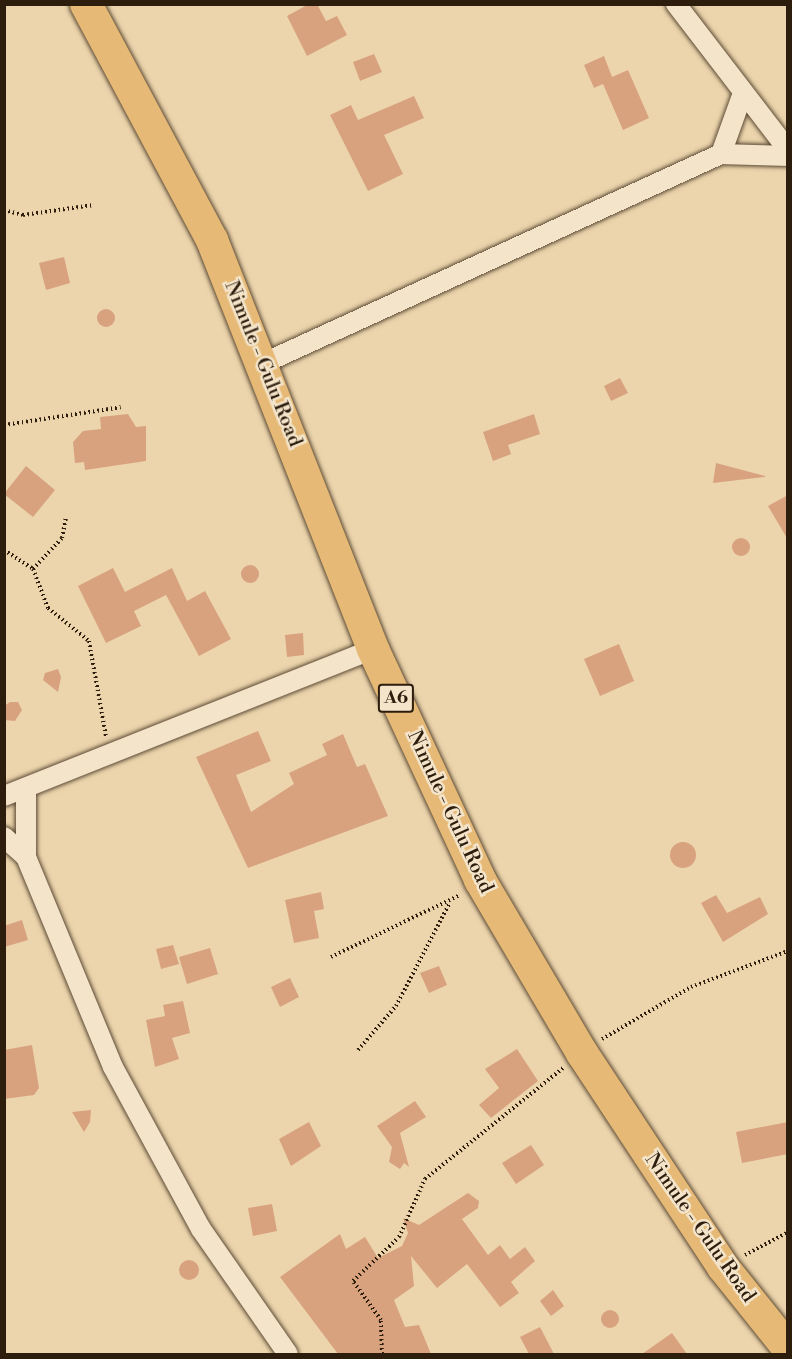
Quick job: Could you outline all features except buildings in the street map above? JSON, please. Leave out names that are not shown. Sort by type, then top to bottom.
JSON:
[{"type":"main road","name":"Nimule - Gulu Road","points":[[86,4],[207,230],[264,363],[373,649],[480,880],[582,1053],[723,1267],[788,1348]]},
{"type":"street","points":[[676,4],[788,150]]},
{"type":"street","points":[[721,154],[743,93]]},
{"type":"street","points":[[264,363],[721,154],[788,156]]},
{"type":"street","points":[[4,796],[109,757],[373,649]]},
{"type":"street","points":[[26,788],[26,858],[113,1067],[155,1149],[201,1229],[288,1354]]},
{"type":"street","points":[[4,837],[26,858]]},
{"type":"path","points":[[4,210],[23,214],[93,204]]},
{"type":"path","points":[[4,425],[121,407]]},
{"type":"path","points":[[33,569],[62,538],[66,517]]},
{"type":"path","points":[[4,550],[33,569],[48,608],[89,641],[109,757]]},
{"type":"path","points":[[331,957],[449,904],[480,880]]},
{"type":"path","points":[[358,1050],[396,1006],[449,904]]},
{"type":"path","points":[[382,1354],[381,1320],[354,1281],[399,1237],[425,1179],[582,1053],[691,987],[788,951]]},
{"type":"path","points":[[723,1267],[788,1232]]}]
